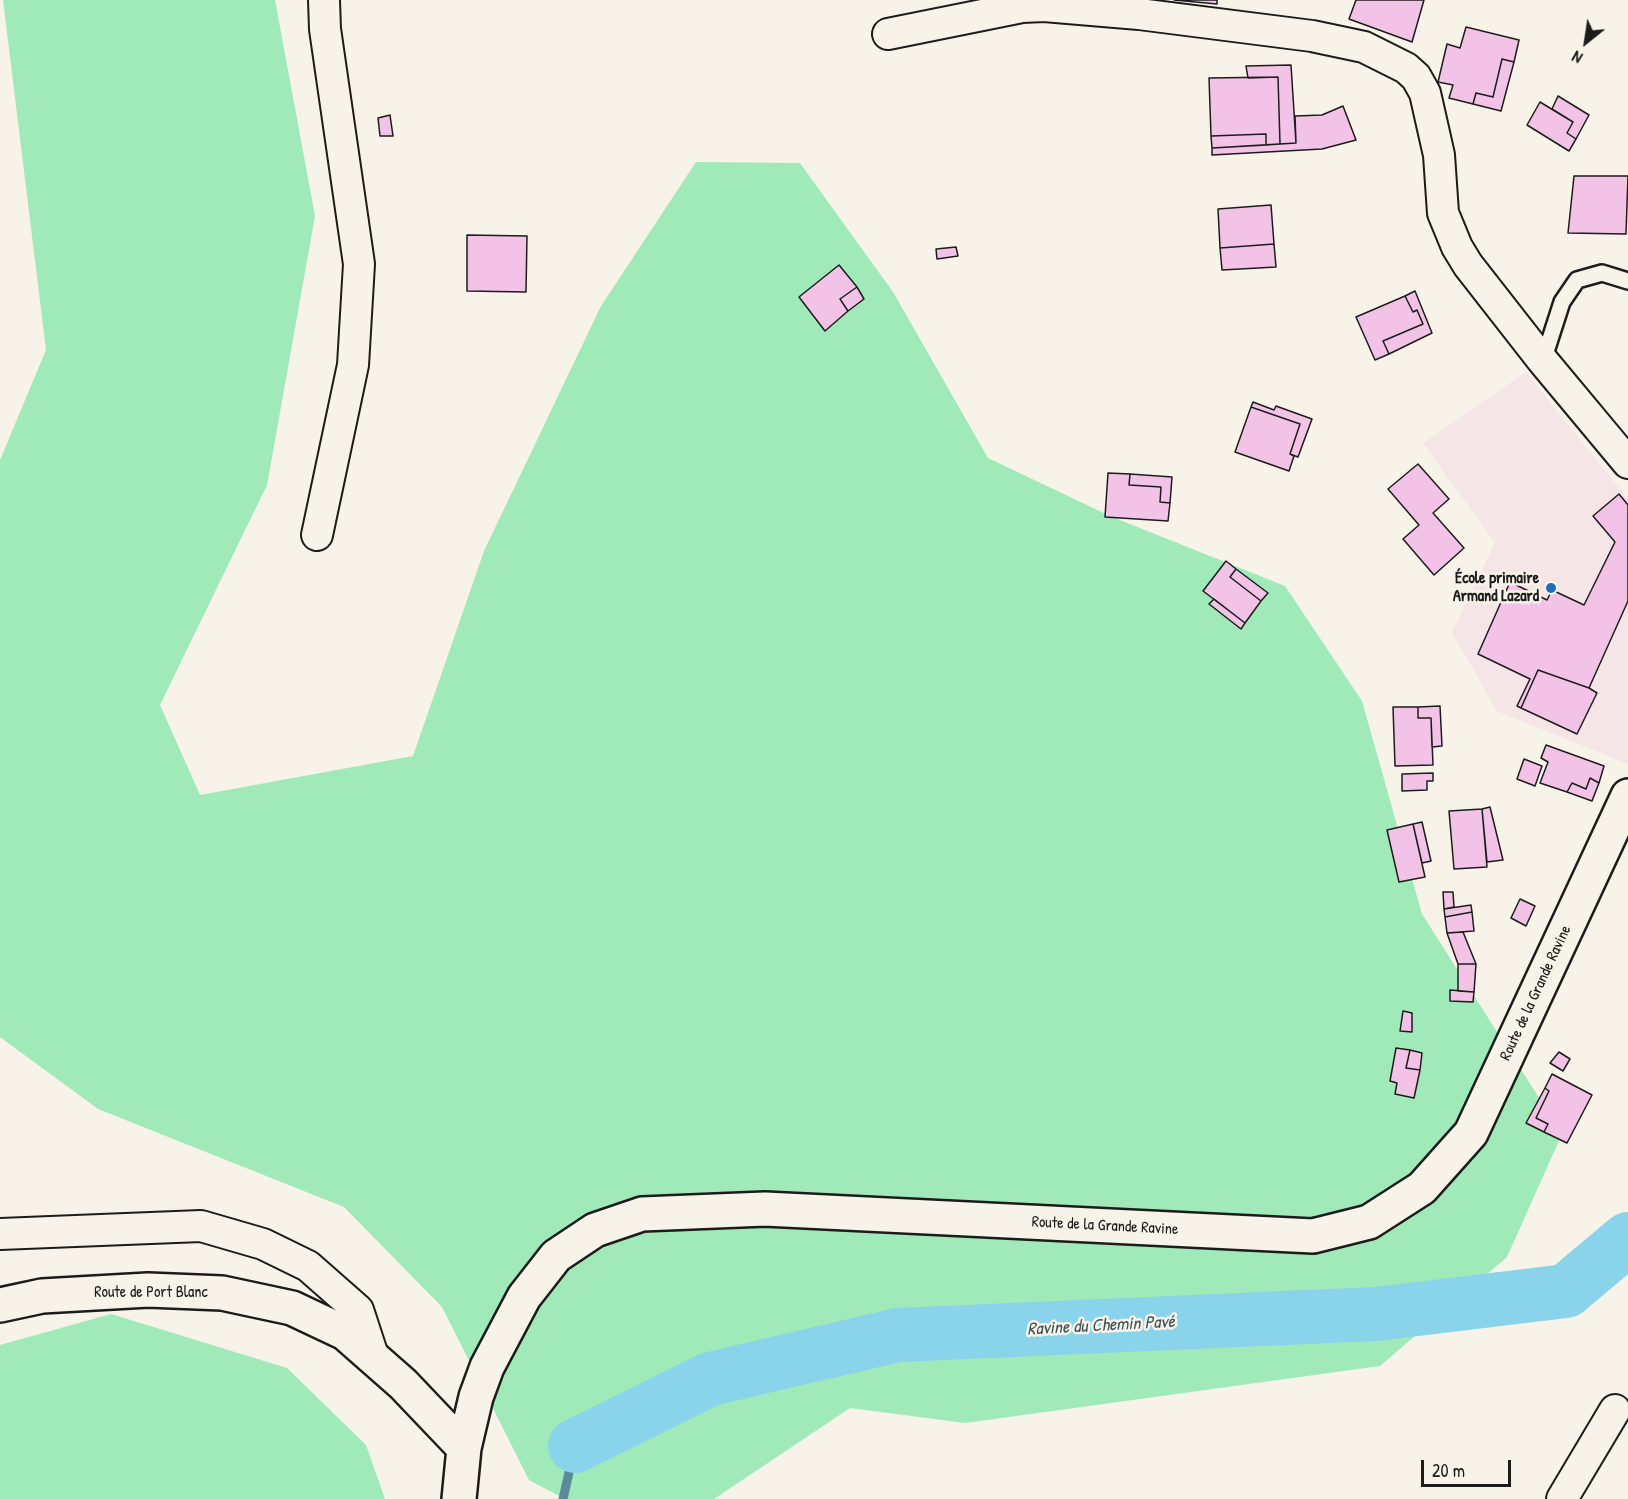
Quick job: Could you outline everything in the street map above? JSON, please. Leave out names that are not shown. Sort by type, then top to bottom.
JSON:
[{"type":"main road","name":"Route de la Grande Ravine","points":[[459,1499],[464,1448],[477,1397],[487,1367],[524,1297],[556,1256],[595,1230],[642,1214],[765,1209],[1313,1236],[1369,1222],[1422,1188],[1471,1133],[1628,796]]},
{"type":"main road","name":"Route de Port Blanc","points":[[0,1305],[42,1296],[148,1290],[222,1293],[292,1308],[345,1333],[403,1384],[464,1448]]},
{"type":"street","points":[[317,535],[353,365],[359,264],[325,29],[324,0]]},
{"type":"street","points":[[888,34],[1022,8],[1044,6],[1139,14],[1312,36],[1364,47],[1399,64],[1416,77],[1425,93],[1432,116],[1439,155],[1443,213],[1451,236],[1468,265],[1542,361],[1628,463]]},
{"type":"street","points":[[0,1234],[201,1227],[263,1244],[308,1266],[358,1310],[374,1359]]},
{"type":"street","points":[[1562,1499],[1615,1410]]},
{"type":"lane","points":[[1542,361],[1562,302],[1577,280],[1602,273],[1628,281]]},
{"type":"shaded area","name":"École primaire Armand Lazard","points":[[1526,372],[1628,499],[1628,764],[1497,711],[1452,632],[1495,543],[1423,443]]},
{"type":"green space","points":[[3,0],[275,0],[315,216],[267,485],[160,705],[200,795],[413,756],[484,551],[601,306],[696,162],[800,163],[893,292],[988,458],[1110,516],[1285,586],[1362,701],[1422,914],[1562,1134],[1507,1257],[1380,1366],[965,1423],[850,1408],[714,1499],[565,1499],[529,1480],[442,1307],[344,1207],[98,1109],[0,1037],[0,460],[46,350]]},
{"type":"green space","points":[[111,1314],[287,1368],[366,1445],[385,1499],[0,1499],[0,1345]]},
{"type":"building","points":[[1174,0],[1217,0],[1217,4]]},
{"type":"building","points":[[1356,0],[1424,0],[1412,42],[1349,19]]},
{"type":"building","points":[[1466,27],[1519,40],[1514,62],[1502,59],[1493,97],[1476,93],[1473,104],[1449,98],[1453,85],[1438,82],[1447,44],[1460,48]]},
{"type":"building","points":[[1502,59],[1514,62],[1501,111],[1473,104],[1476,93],[1493,97]]},
{"type":"building","points":[[1291,65],[1296,143],[1280,144],[1278,77],[1248,78],[1246,66]]},
{"type":"building","points":[[1278,77],[1280,144],[1266,145],[1266,134],[1211,136],[1209,78]]},
{"type":"building","points":[[1558,96],[1589,115],[1576,139],[1567,133],[1573,122],[1552,109]]},
{"type":"building","points":[[1540,102],[1573,122],[1567,133],[1576,139],[1569,151],[1527,125]]},
{"type":"building","points":[[1343,106],[1356,140],[1322,149],[1212,155],[1212,148],[1296,143],[1295,116],[1322,115]]},
{"type":"building","points":[[390,115],[393,136],[380,136],[378,118]]},
{"type":"building","points":[[1266,134],[1266,145],[1212,148],[1211,136]]},
{"type":"building","points":[[1574,176],[1628,176],[1626,234],[1568,233]]},
{"type":"building","points":[[1271,205],[1274,244],[1220,248],[1218,209]]},
{"type":"building","points":[[467,235],[527,236],[526,292],[467,291]]},
{"type":"building","points":[[1274,244],[1276,267],[1222,270],[1220,248]]},
{"type":"building","points":[[956,247],[958,256],[937,259],[936,249]]},
{"type":"building","points":[[839,265],[857,287],[840,299],[848,311],[825,331],[799,297]]},
{"type":"building","points":[[857,287],[864,299],[848,311],[840,299]]},
{"type":"building","points":[[1415,291],[1432,333],[1389,354],[1383,341],[1423,324],[1417,310],[1413,312],[1405,296]]},
{"type":"building","points":[[1405,296],[1413,312],[1417,310],[1423,324],[1383,341],[1389,354],[1375,360],[1356,317]]},
{"type":"building","points":[[1253,402],[1274,410],[1276,406],[1312,419],[1298,457],[1290,454],[1300,424],[1251,407]]},
{"type":"building","points":[[1251,407],[1300,424],[1290,454],[1294,456],[1289,471],[1235,452]]},
{"type":"building","points":[[1418,464],[1449,499],[1433,513],[1464,548],[1434,575],[1403,539],[1419,525],[1388,489]]},
{"type":"building","points":[[1108,473],[1130,474],[1129,485],[1161,487],[1160,502],[1170,503],[1168,521],[1105,517]]},
{"type":"building","points":[[1130,474],[1172,477],[1170,503],[1160,502],[1161,487],[1129,485]]},
{"type":"building","points":[[1619,494],[1628,505],[1628,601],[1589,688],[1538,670],[1521,708],[1517,706],[1530,679],[1478,654],[1510,582],[1547,600],[1552,590],[1584,605],[1615,542],[1593,516]]},
{"type":"building","points":[[1226,561],[1236,569],[1230,577],[1261,601],[1245,623],[1203,591]]},
{"type":"building","points":[[1236,569],[1268,593],[1261,601],[1230,577]]},
{"type":"building","points":[[1214,599],[1245,623],[1241,629],[1209,604]]},
{"type":"building","points":[[1538,670],[1597,693],[1577,734],[1521,708]]},
{"type":"building","points":[[1440,706],[1442,746],[1432,747],[1431,718],[1418,718],[1418,707]]},
{"type":"building","points":[[1393,707],[1418,707],[1418,718],[1431,718],[1433,765],[1395,766]]},
{"type":"building","points":[[1546,745],[1604,766],[1599,783],[1590,778],[1586,789],[1572,783],[1567,792],[1540,783],[1548,762],[1541,758]]},
{"type":"building","points":[[1524,759],[1542,766],[1535,786],[1517,779]]},
{"type":"building","points":[[1433,773],[1433,781],[1427,781],[1427,790],[1402,791],[1402,774]]},
{"type":"building","points":[[1590,778],[1599,783],[1592,801],[1567,792],[1572,783],[1586,789]]},
{"type":"building","points":[[1490,807],[1503,860],[1487,862],[1482,809]]},
{"type":"building","points":[[1482,809],[1487,867],[1454,869],[1449,811]]},
{"type":"building","points":[[1422,822],[1431,861],[1422,863],[1413,824]]},
{"type":"building","points":[[1413,824],[1425,877],[1399,882],[1387,830]]},
{"type":"building","points":[[1443,892],[1453,892],[1454,907],[1444,909]]},
{"type":"building","points":[[1520,899],[1535,906],[1526,926],[1511,918]]},
{"type":"building","points":[[1471,905],[1472,912],[1445,917],[1444,909]]},
{"type":"building","points":[[1472,912],[1474,931],[1447,933],[1445,917]]},
{"type":"building","points":[[1463,932],[1476,964],[1458,964],[1447,933]]},
{"type":"building","points":[[1458,964],[1476,964],[1474,992],[1458,991]]},
{"type":"building","points":[[1450,990],[1474,992],[1473,1002],[1450,1001]]},
{"type":"building","points":[[1403,1011],[1412,1013],[1412,1032],[1400,1031]]},
{"type":"building","points":[[1396,1048],[1410,1050],[1406,1068],[1420,1070],[1414,1098],[1395,1094],[1397,1083],[1390,1081]]},
{"type":"building","points":[[1410,1050],[1422,1053],[1420,1070],[1406,1068]]},
{"type":"building","points":[[1559,1052],[1570,1059],[1563,1071],[1550,1063]]},
{"type":"building","points":[[1552,1074],[1592,1095],[1567,1143],[1544,1132],[1548,1124],[1536,1118],[1549,1091],[1545,1088]]},
{"type":"building","points":[[1545,1088],[1549,1091],[1536,1118],[1548,1124],[1544,1132],[1526,1123]]},
{"type":"waterway","name":"Ravine du Chemin Pavé","points":[[575,1446],[710,1379],[898,1335],[1376,1314],[1566,1291],[1628,1239]]},
{"type":"waterway","points":[[563,1499],[575,1446]]},
{"type":"place","name":"École primaire Armand Lazard","points":[[1551,588]]}]
